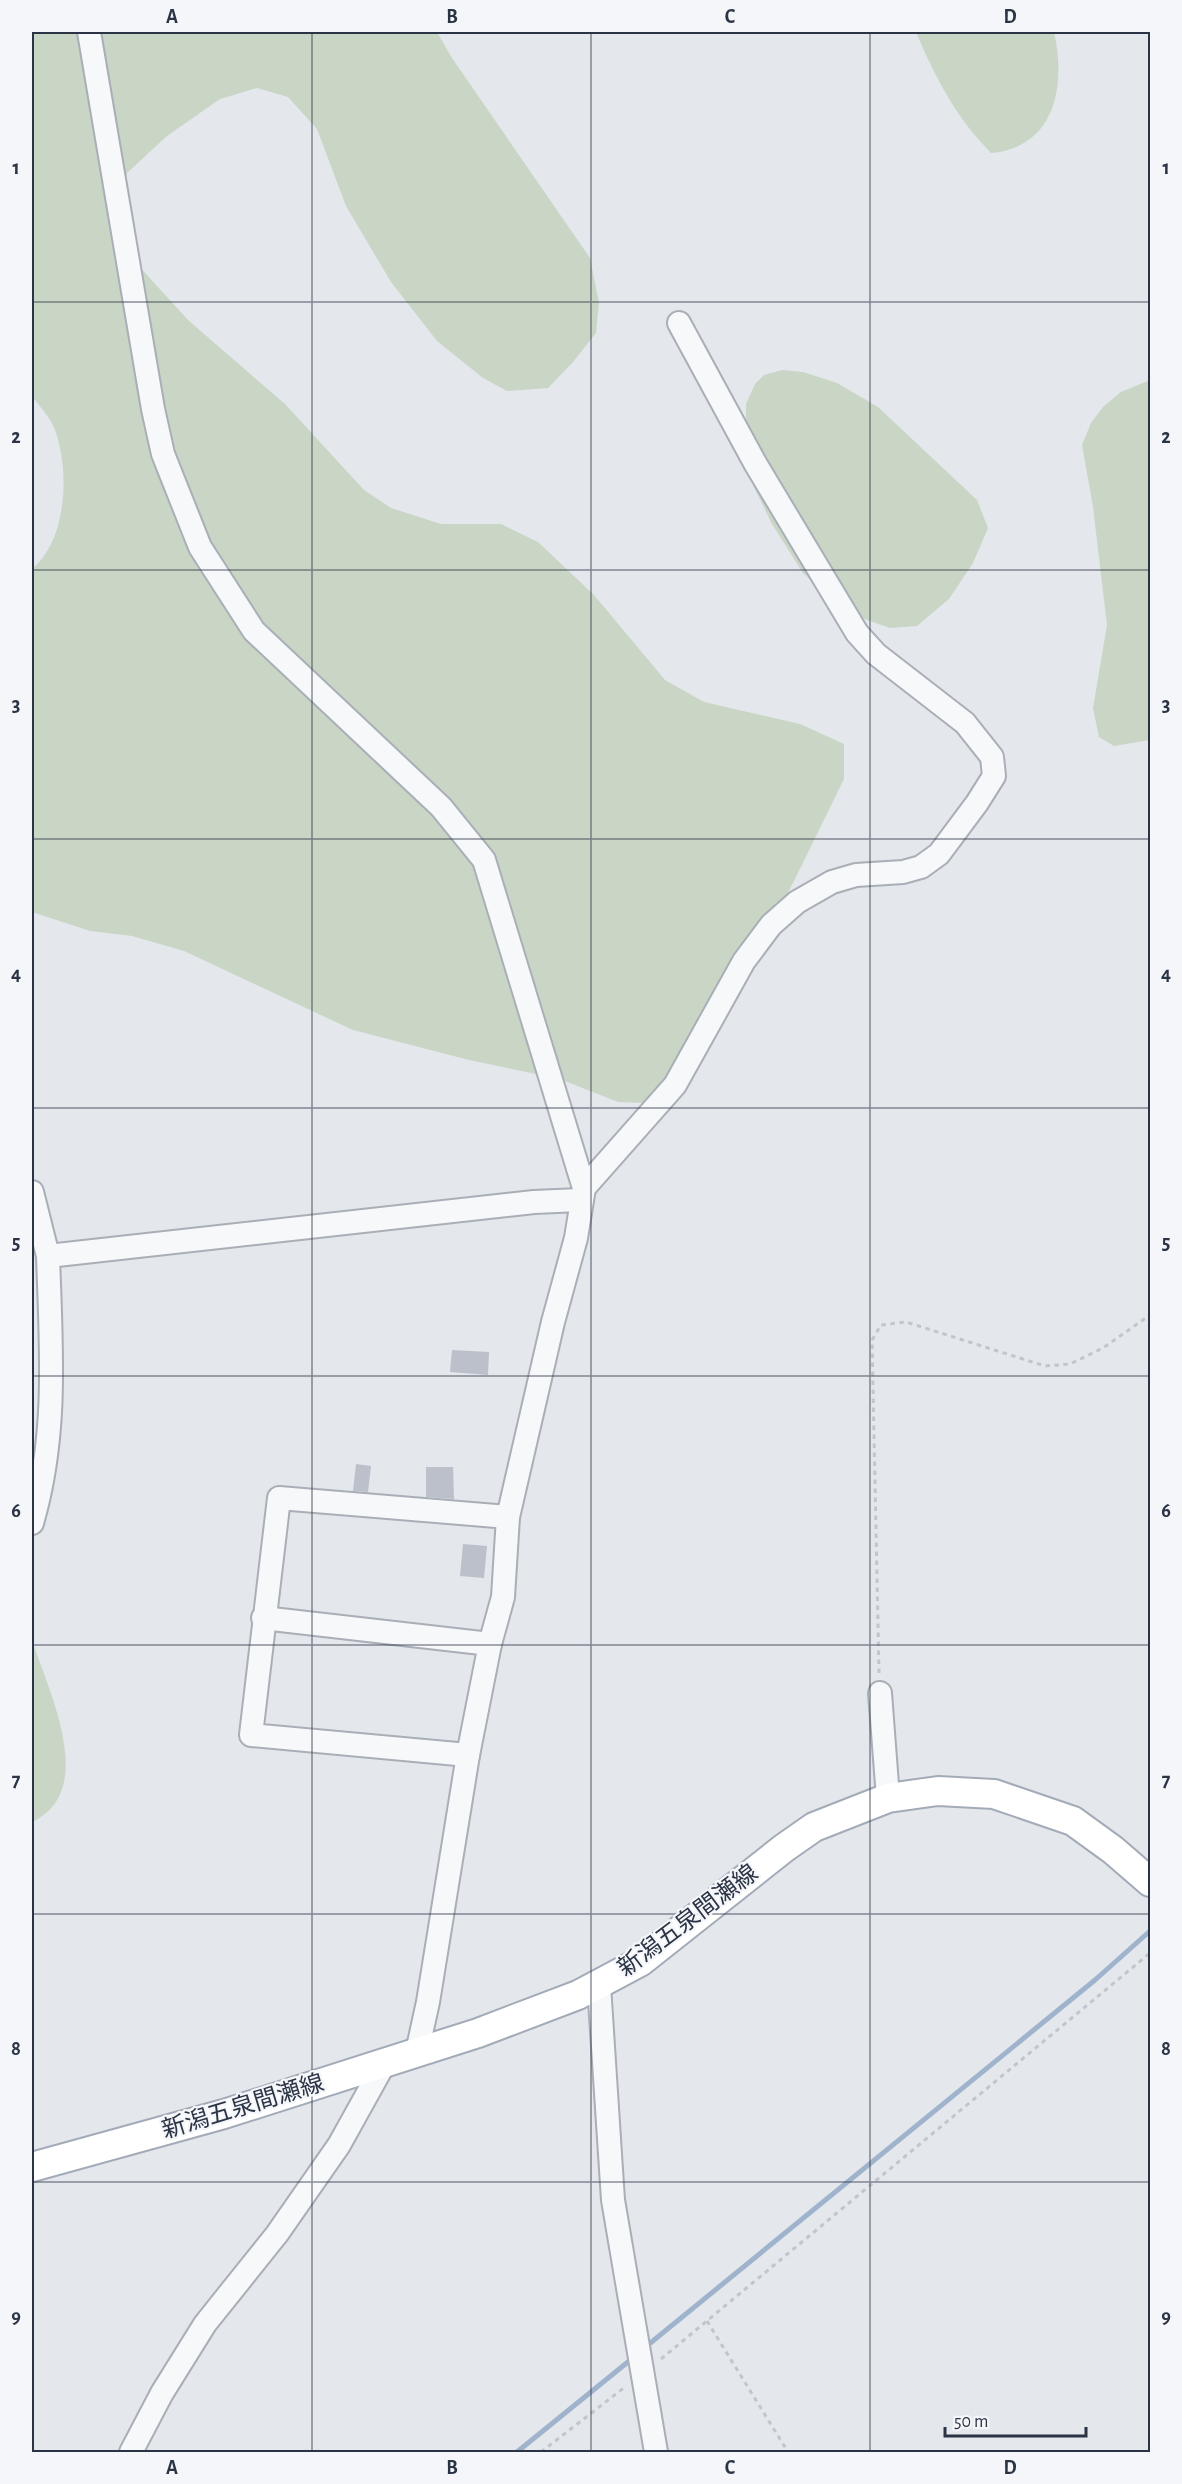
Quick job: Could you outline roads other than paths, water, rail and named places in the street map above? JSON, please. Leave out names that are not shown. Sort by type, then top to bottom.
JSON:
[{"type":"main road","name":"新潟五泉間瀬線","points":[[32,2167],[224,2114],[531,2015],[599,1985],[640,1962],[814,1827],[888,1798],[938,1791],[994,1794],[1073,1821],[1113,1850],[1150,1882]]},
{"type":"street","points":[[89,32],[153,409],[163,454],[178,499],[200,547],[254,631],[441,807],[484,860],[582,1194],[576,1238],[553,1322],[508,1517],[502,1598],[490,1644],[468,1755],[428,2002],[417,2052]]},
{"type":"street","points":[[48,1256],[534,1202],[582,1194],[675,1085],[744,961],[771,925],[797,902],[832,882],[856,875],[903,872],[921,867],[939,854],[977,804],[994,776],[992,757],[964,723],[876,654],[857,633],[755,463],[679,322]]},
{"type":"street","points":[[32,1192],[48,1256],[50,1426],[44,1483],[32,1523]]},
{"type":"street","points":[[468,1755],[251,1734],[279,1498],[508,1517]]},
{"type":"street","points":[[263,1618],[490,1644]]},
{"type":"street","points":[[880,1693],[888,1798]]},
{"type":"street","points":[[599,1985],[613,2200],[656,2452]]},
{"type":"street","points":[[131,2452],[162,2393],[204,2324],[277,2234],[339,2145],[384,2064]]},
{"type":"waterway","points":[[643,2349],[1095,1980],[1150,1931]]},
{"type":"waterway","points":[[517,2452],[634,2357]]}]
